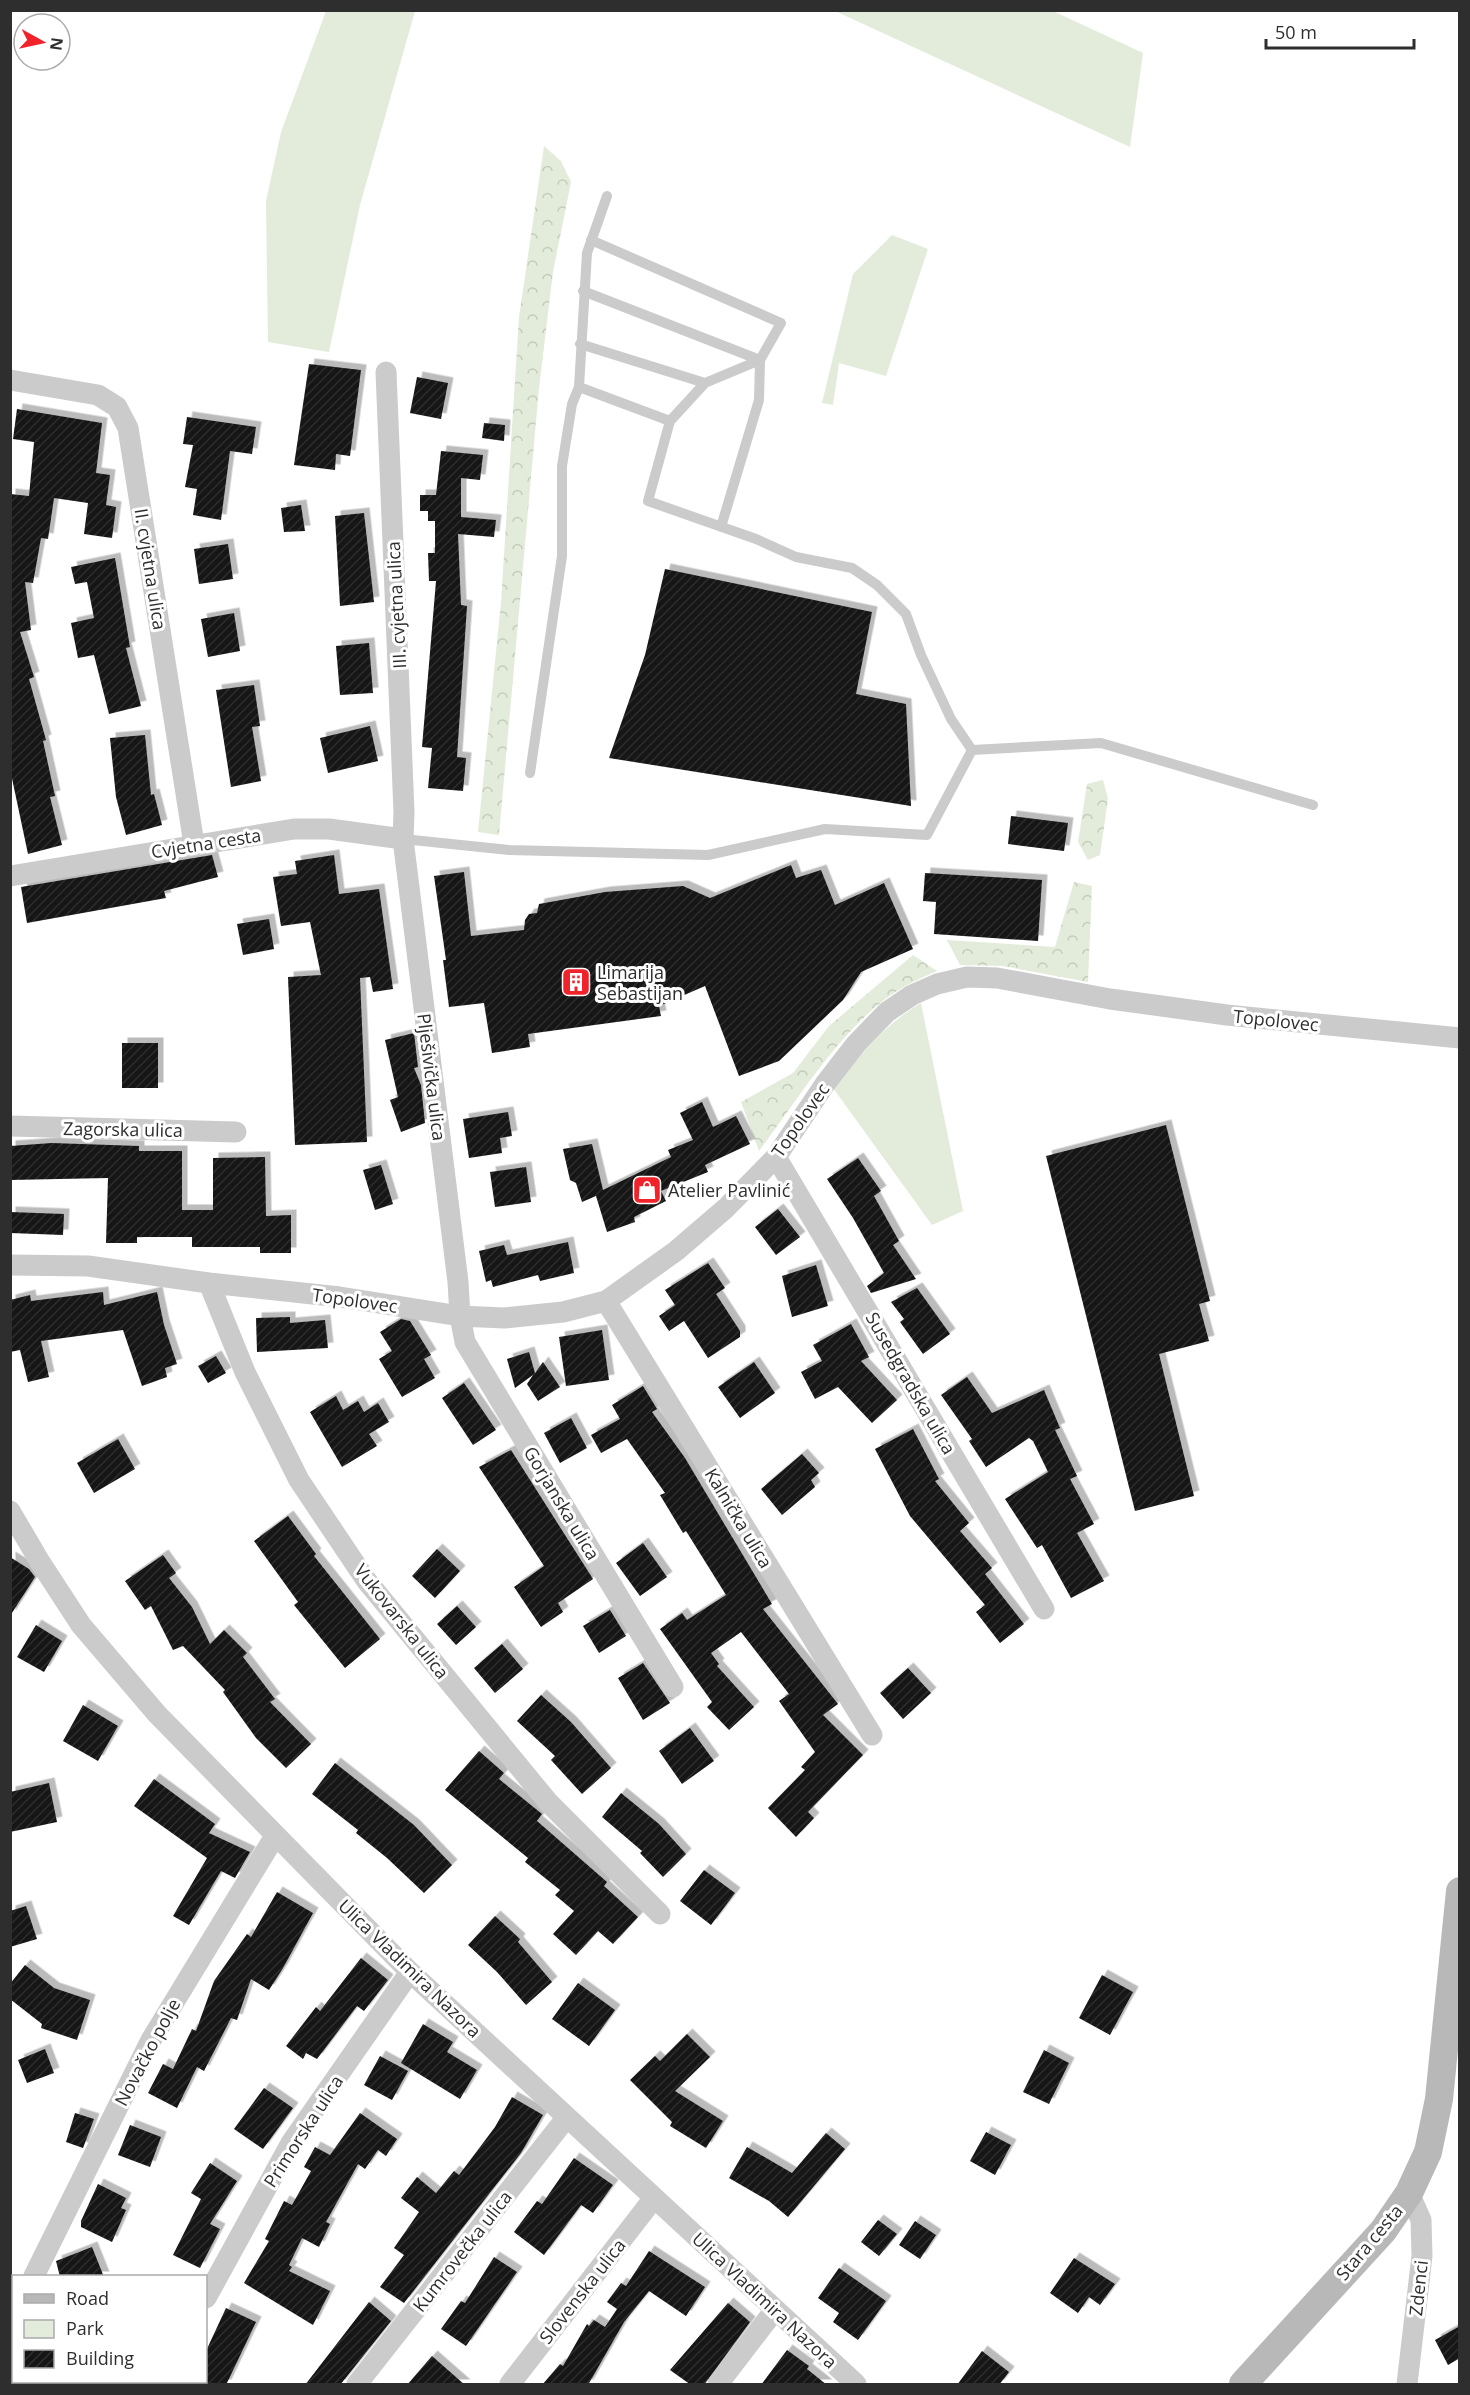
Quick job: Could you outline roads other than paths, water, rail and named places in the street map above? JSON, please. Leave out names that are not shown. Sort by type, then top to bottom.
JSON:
[{"type":"main road","name":"Stara cesta","points":[[1243,2385],[1383,2231],[1409,2193],[1428,2152],[1439,2099],[1460,1891]]},
{"type":"street","name":"III. cvjetna ulica","points":[[386,372],[403,767],[403,838]]},
{"type":"street","name":"II. cvjetna ulica","points":[[10,380],[98,395],[117,407],[128,428],[194,844]]},
{"type":"street","name":"Cvjetna cesta","points":[[10,876],[294,829],[329,829],[403,838]]},
{"type":"street","name":"Plješivička ulica","points":[[403,838],[458,1282],[460,1316]]},
{"type":"street","name":"Topolovec","points":[[10,1265],[88,1266],[209,1283],[340,1297],[460,1316],[504,1318],[563,1312],[606,1301],[676,1251],[726,1208],[776,1157],[825,1084],[856,1044],[887,1011],[912,995],[937,984],[967,977],[997,978],[1110,999],[1227,1015],[1460,1038]]},
{"type":"street","name":"Zagorska ulica","points":[[10,1126],[236,1132]]},
{"type":"street","name":"Susedgradska ulica","points":[[776,1157],[1044,1609]]},
{"type":"street","name":"Vukovarska ulica","points":[[209,1283],[245,1372],[299,1479],[366,1580],[548,1802],[660,1914]]},
{"type":"street","name":"Kalnička ulica","points":[[606,1301],[872,1735]]},
{"type":"street","name":"Gorjanska ulica","points":[[460,1316],[465,1342],[673,1687]]},
{"type":"street","name":"Ulica Vladimira Nazora","points":[[10,1510],[81,1625],[157,1714],[411,1972],[856,2385]]},
{"type":"street","name":"Novačko polje","points":[[35,2275],[151,2040],[275,1836]]},
{"type":"street","name":"Primorska ulica","points":[[207,2296],[291,2143],[411,1972]]},
{"type":"street","name":"Kumrovečka ulica","points":[[357,2385],[567,2117]]},
{"type":"street","name":"Zdenci","points":[[1407,2385],[1422,2256],[1420,2220],[1409,2193]]},
{"type":"street","name":"Slovenska ulica","points":[[510,2385],[654,2198]]},
{"type":"street","points":[[718,2385],[774,2311]]},
{"type":"lane","points":[[530,773],[562,556],[562,466],[572,404],[579,387],[587,253],[607,196]]},
{"type":"lane","points":[[591,240],[780,323],[760,360],[759,400],[721,526]]},
{"type":"lane","points":[[583,291],[760,360]]},
{"type":"lane","points":[[580,344],[705,383]]},
{"type":"lane","points":[[760,360],[705,383],[670,421],[648,501],[721,526],[796,557],[852,568],[877,585],[906,614],[921,655],[951,719],[972,750]]},
{"type":"lane","points":[[579,387],[670,421]]},
{"type":"lane","points":[[972,750],[1101,743],[1312,805]]},
{"type":"lane","points":[[403,838],[509,850],[708,855],[825,829],[927,835],[972,750]]},
{"type":"place","name":"Limarija Sebastijan","points":[[576,982]]},
{"type":"place","name":"Atelier Pavlinić","points":[[647,1190]]}]
